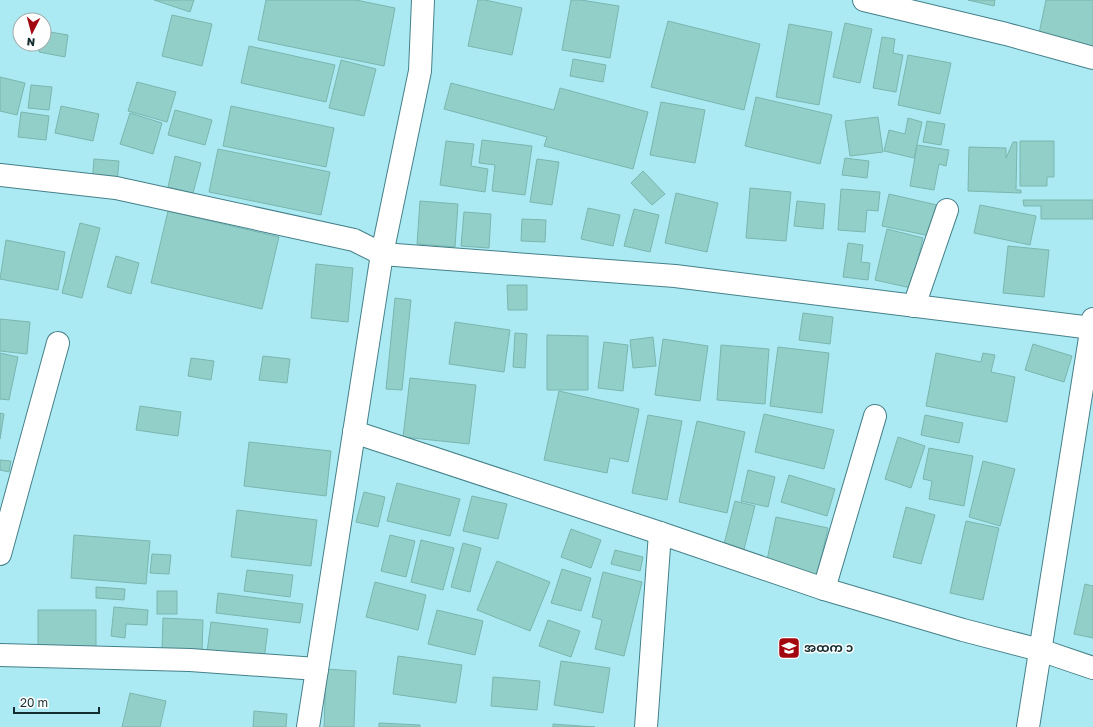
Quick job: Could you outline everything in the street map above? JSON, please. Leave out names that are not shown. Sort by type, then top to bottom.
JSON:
[{"type":"street","points":[[308,727],[382,254],[420,71],[424,0]]},
{"type":"street","points":[[864,0],[1006,34],[1093,58]]},
{"type":"street","points":[[0,175],[116,188],[354,240],[382,254],[676,276],[914,306],[1092,323],[1028,727]]},
{"type":"street","points":[[914,306],[947,210]]},
{"type":"street","points":[[0,554],[58,343]]},
{"type":"street","points":[[824,589],[875,416]]},
{"type":"street","points":[[354,432],[824,589],[963,630],[1040,650],[1093,668]]},
{"type":"street","points":[[646,727],[660,533]]},
{"type":"street","points":[[0,655],[190,660],[317,669]]},
{"type":"building","points":[[154,0],[194,0],[190,12]]},
{"type":"building","points":[[266,0],[356,0],[395,8],[384,66],[258,40]]},
{"type":"building","points":[[478,0],[485,0],[522,8],[512,55],[468,46]]},
{"type":"building","points":[[571,0],[581,0],[619,6],[610,58],[562,50]]},
{"type":"building","points":[[968,0],[995,0],[994,6]]},
{"type":"building","points":[[1046,0],[1093,0],[1093,50],[1038,38]]},
{"type":"building","points":[[172,15],[212,24],[202,66],[162,56]]},
{"type":"building","points":[[668,21],[760,44],[744,110],[651,87]]},
{"type":"building","points":[[845,23],[872,29],[860,83],[833,77]]},
{"type":"building","points":[[789,24],[832,32],[819,105],[776,97]]},
{"type":"building","points":[[52,32],[68,35],[65,57],[39,52],[52,52]]},
{"type":"building","points":[[882,37],[895,39],[893,53],[903,55],[896,92],[873,88]]},
{"type":"building","points":[[249,46],[335,65],[326,102],[241,83]]},
{"type":"building","points":[[908,55],[951,63],[940,114],[898,105]]},
{"type":"building","points":[[573,59],[606,65],[603,82],[570,76]]},
{"type":"building","points":[[341,60],[376,69],[364,116],[329,108]]},
{"type":"building","points":[[0,77],[25,83],[17,115],[0,111]]},
{"type":"building","points":[[137,82],[176,92],[167,122],[128,111]]},
{"type":"building","points":[[451,83],[554,110],[560,88],[648,112],[633,169],[544,146],[547,137],[444,109]]},
{"type":"building","points":[[31,85],[52,87],[49,110],[28,108]]},
{"type":"building","points":[[756,97],[832,115],[820,164],[745,146]]},
{"type":"building","points":[[661,102],[705,110],[695,163],[650,155]]},
{"type":"building","points":[[61,106],[99,114],[93,141],[55,133]]},
{"type":"building","points":[[231,106],[334,128],[326,167],[223,146]]},
{"type":"building","points":[[175,110],[212,120],[205,145],[168,135]]},
{"type":"building","points":[[21,112],[49,116],[46,140],[18,137]]},
{"type":"building","points":[[130,113],[162,123],[153,154],[120,144]]},
{"type":"building","points":[[878,117],[883,152],[850,156],[845,121]]},
{"type":"building","points":[[908,118],[922,122],[914,158],[884,151],[889,130],[905,134]]},
{"type":"building","points":[[927,121],[945,124],[941,145],[923,142]]},
{"type":"building","points":[[482,140],[532,146],[525,195],[492,191],[495,165],[479,163]]},
{"type":"building","points":[[446,141],[474,144],[471,166],[488,169],[485,192],[440,185]]},
{"type":"building","points":[[1020,141],[1054,141],[1054,177],[1047,177],[1047,186],[1020,186]]},
{"type":"building","points":[[1013,142],[1017,142],[1016,190],[1021,190],[1021,193],[968,191],[969,147],[1006,148],[1006,158]]},
{"type":"building","points":[[917,145],[949,150],[946,166],[939,164],[934,190],[910,186]]},
{"type":"building","points":[[218,149],[330,172],[321,215],[209,192]]},
{"type":"building","points":[[175,156],[201,163],[193,193],[168,187]]},
{"type":"building","points":[[845,158],[869,161],[867,178],[842,175]]},
{"type":"building","points":[[94,159],[119,161],[117,184],[92,183]]},
{"type":"building","points":[[537,159],[559,162],[552,205],[530,202]]},
{"type":"building","points":[[643,171],[665,194],[652,205],[631,183]]},
{"type":"building","points":[[750,188],[791,192],[786,241],[746,238]]},
{"type":"building","points":[[841,189],[880,192],[878,211],[867,210],[865,232],[838,230]]},
{"type":"building","points":[[676,193],[718,203],[707,252],[665,243]]},
{"type":"building","points":[[889,194],[937,205],[930,236],[882,226]]},
{"type":"building","points":[[1023,200],[1093,200],[1093,219],[1041,219],[1041,206],[1024,206]]},
{"type":"building","points":[[420,201],[458,204],[455,247],[417,244]]},
{"type":"building","points":[[797,201],[825,204],[823,229],[794,226]]},
{"type":"building","points":[[980,205],[1036,216],[1030,245],[974,233]]},
{"type":"building","points":[[588,208],[620,215],[613,246],[581,239]]},
{"type":"building","points":[[634,209],[659,215],[650,252],[624,246]]},
{"type":"building","points":[[168,211],[279,237],[262,309],[151,283]]},
{"type":"building","points":[[464,212],[491,214],[489,248],[461,246]]},
{"type":"building","points":[[522,219],[546,220],[545,242],[521,241]]},
{"type":"building","points":[[80,223],[100,228],[82,298],[62,293]]},
{"type":"building","points":[[887,229],[923,238],[911,288],[875,280]]},
{"type":"building","points":[[6,240],[65,252],[58,290],[0,279]]},
{"type":"building","points":[[848,243],[863,245],[861,262],[870,263],[868,280],[843,277]]},
{"type":"building","points":[[1008,246],[1049,250],[1044,297],[1003,293]]},
{"type":"building","points":[[116,256],[139,263],[131,294],[107,287]]},
{"type":"building","points":[[316,264],[353,268],[348,322],[311,318]]},
{"type":"building","points":[[507,285],[527,285],[527,310],[508,310]]},
{"type":"building","points":[[395,298],[411,300],[402,390],[386,389]]},
{"type":"building","points":[[803,313],[833,317],[830,344],[799,340]]},
{"type":"building","points":[[0,319],[30,322],[27,354],[0,351]]},
{"type":"building","points":[[455,322],[510,330],[504,372],[449,364]]},
{"type":"building","points":[[515,333],[527,334],[525,368],[513,367]]},
{"type":"building","points":[[547,335],[588,336],[588,390],[547,390]]},
{"type":"building","points":[[653,337],[656,366],[633,368],[630,340]]},
{"type":"building","points":[[663,339],[708,346],[700,401],[655,395]]},
{"type":"building","points":[[604,342],[628,345],[623,391],[598,388]]},
{"type":"building","points":[[1033,344],[1072,356],[1064,382],[1025,370]]},
{"type":"building","points":[[721,345],[769,349],[765,404],[717,400]]},
{"type":"building","points":[[778,347],[829,353],[822,413],[770,406]]},
{"type":"building","points":[[0,353],[18,357],[9,400],[0,399]]},
{"type":"building","points":[[936,353],[981,362],[983,353],[995,355],[991,372],[1015,377],[1007,422],[926,406]]},
{"type":"building","points":[[263,356],[290,359],[287,383],[259,380]]},
{"type":"building","points":[[191,358],[214,361],[211,380],[188,376]]},
{"type":"building","points":[[410,378],[476,385],[469,444],[403,437]]},
{"type":"building","points":[[559,391],[639,409],[628,462],[610,458],[607,473],[544,460]]},
{"type":"building","points":[[140,406],[181,412],[178,436],[136,430]]},
{"type":"building","points":[[0,413],[4,414],[0,439]]},
{"type":"building","points":[[764,414],[834,430],[824,469],[755,452]]},
{"type":"building","points":[[648,415],[682,421],[667,500],[632,493]]},
{"type":"building","points":[[925,415],[963,423],[959,443],[921,435]]},
{"type":"building","points":[[697,421],[745,432],[727,513],[679,502]]},
{"type":"building","points":[[898,437],[925,446],[911,488],[885,479]]},
{"type":"building","points":[[249,442],[331,451],[326,496],[244,486]]},
{"type":"building","points":[[929,448],[973,456],[964,506],[929,499],[932,481],[923,479]]},
{"type":"building","points":[[0,460],[11,461],[9,472],[0,470]]},
{"type":"building","points":[[983,461],[1015,469],[1000,526],[969,517]]},
{"type":"building","points":[[748,470],[775,477],[768,507],[741,501]]},
{"type":"building","points":[[789,475],[835,489],[827,516],[781,502]]},
{"type":"building","points":[[397,483],[460,499],[450,536],[387,521]]},
{"type":"building","points":[[364,492],[385,497],[378,527],[356,522]]},
{"type":"building","points":[[472,496],[507,504],[498,539],[463,531]]},
{"type":"building","points":[[735,501],[755,506],[743,553],[723,548]]},
{"type":"building","points":[[906,507],[935,515],[921,564],[893,557]]},
{"type":"building","points":[[237,510],[317,520],[311,566],[231,557]]},
{"type":"building","points":[[776,517],[828,528],[817,576],[766,565]]},
{"type":"building","points":[[966,521],[999,528],[983,600],[950,593]]},
{"type":"building","points":[[571,529],[601,540],[591,568],[561,557]]},
{"type":"building","points":[[74,535],[150,541],[146,584],[71,578]]},
{"type":"building","points":[[390,535],[415,541],[406,577],[381,571]]},
{"type":"building","points":[[421,540],[454,548],[443,590],[411,582]]},
{"type":"building","points":[[463,543],[481,548],[470,592],[451,587]]},
{"type":"building","points":[[615,550],[643,557],[640,571],[611,564]]},
{"type":"building","points":[[152,554],[171,555],[169,574],[150,573]]},
{"type":"building","points":[[497,561],[550,582],[530,631],[477,610]]},
{"type":"building","points":[[562,569],[591,578],[581,611],[551,603]]},
{"type":"building","points":[[247,570],[293,575],[290,597],[244,591]]},
{"type":"building","points":[[603,572],[642,582],[624,656],[595,649],[602,620],[592,617]]},
{"type":"building","points":[[375,582],[426,595],[418,630],[366,617]]},
{"type":"building","points":[[1085,584],[1093,586],[1093,638],[1074,634]]},
{"type":"building","points":[[96,587],[125,589],[124,600],[96,598]]},
{"type":"building","points":[[157,591],[177,591],[177,614],[157,614]]},
{"type":"building","points":[[218,593],[303,604],[300,623],[216,613]]},
{"type":"building","points":[[114,607],[148,610],[147,625],[126,624],[125,638],[111,636]]},
{"type":"building","points":[[38,610],[96,610],[96,648],[38,649]]},
{"type":"building","points":[[437,610],[483,621],[475,655],[428,644]]},
{"type":"building","points":[[163,618],[203,620],[202,652],[162,650]]},
{"type":"building","points":[[548,620],[580,631],[571,657],[539,646]]},
{"type":"building","points":[[211,622],[268,629],[264,659],[207,652]]},
{"type":"building","points":[[398,656],[462,665],[456,703],[393,694]]},
{"type":"building","points":[[561,661],[610,668],[603,713],[554,705]]},
{"type":"building","points":[[326,669],[356,671],[354,727],[324,727]]},
{"type":"building","points":[[493,677],[540,681],[537,710],[491,706]]},
{"type":"building","points":[[130,693],[166,701],[160,727],[122,727]]},
{"type":"building","points":[[254,711],[287,714],[286,727],[253,727]]},
{"type":"building","points":[[379,723],[420,725],[420,727],[379,727]]},
{"type":"building","points":[[553,724],[595,727],[553,727]]},
{"type":"place","name":"အထက ၁","points":[[789,648]]}]
